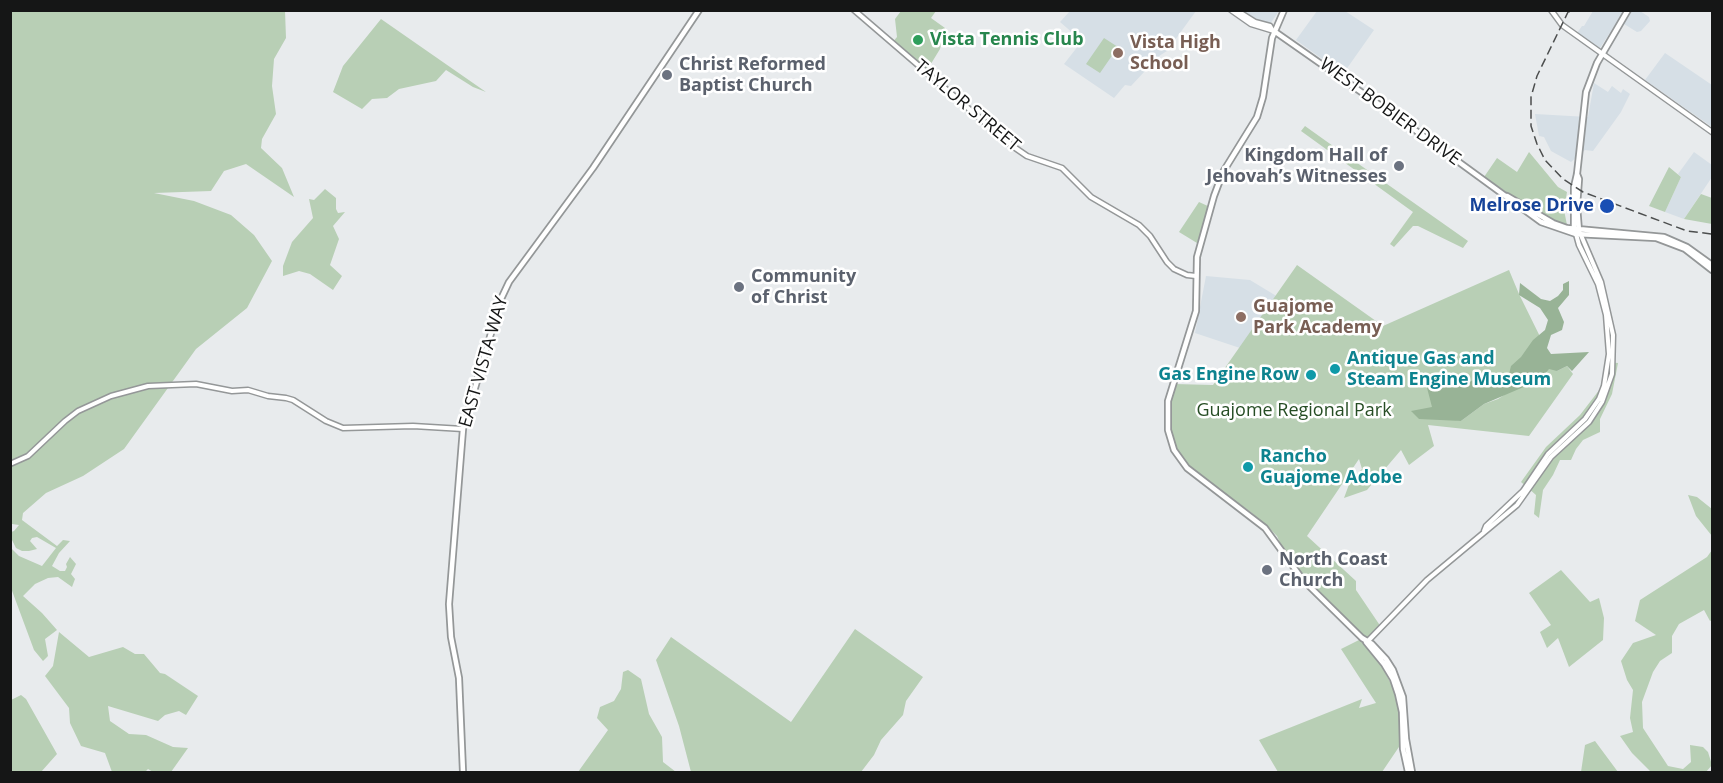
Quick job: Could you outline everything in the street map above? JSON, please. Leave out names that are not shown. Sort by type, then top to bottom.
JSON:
[{"type":"main road","name":"EAST VISTA WAY","points":[[463,772],[459,678],[451,637],[449,604],[463,429],[504,291],[595,164],[699,10]]},
{"type":"main road","name":"TAYLOR STREET","points":[[854,10],[1011,145],[1027,156],[1062,168],[1091,197],[1139,225],[1174,269],[1196,276]]},
{"type":"main road","points":[[1231,10],[1251,24],[1274,31]]},
{"type":"main road","points":[[1236,10],[1255,22],[1270,26],[1274,31]]},
{"type":"main road","points":[[1284,10],[1274,31],[1262,102],[1257,117],[1218,182],[1197,257],[1196,311],[1167,406],[1167,422],[1171,445],[1193,474],[1265,528],[1303,580],[1366,642],[1380,651],[1393,670],[1405,709],[1410,772]]},
{"type":"main road","points":[[1551,10],[1557,21],[1713,132]]},
{"type":"main road","points":[[1366,642],[1427,579],[1517,505],[1551,458],[1594,415],[1608,388],[1613,355],[1610,314],[1601,282],[1577,231],[1574,188],[1586,93],[1592,73],[1628,10]]},
{"type":"main road","name":"WEST BOBIER DRIVE","points":[[1274,31],[1505,194],[1553,223],[1577,231]]},
{"type":"main road","points":[[1577,231],[1655,235],[1676,241],[1713,267]]},
{"type":"main road","points":[[1577,231],[1656,238],[1671,243],[1713,267]]},
{"type":"main road","points":[[1618,235],[1636,233]]},
{"type":"main road","points":[[10,464],[28,456],[78,411],[111,396],[148,386],[196,384],[232,391],[249,390],[293,400],[326,422],[343,428],[413,426],[463,429]]},
{"type":"shaded area","name":"Vista High School","points":[[1070,11],[1196,11],[1167,51],[1159,56],[1131,86],[1125,85],[1114,98],[1064,64],[1082,41],[1060,22]]},
{"type":"shaded area","points":[[1243,11],[1279,11],[1270,24],[1257,20]]},
{"type":"shaded area","points":[[1317,11],[1345,11],[1374,30],[1343,74],[1296,40]]},
{"type":"shaded area","points":[[1593,11],[1624,11],[1600,48],[1577,33]]},
{"type":"shaded area","points":[[1632,11],[1640,11],[1649,17],[1650,21],[1641,31],[1637,32],[1624,24]]},
{"type":"shaded area","points":[[1665,53],[1712,85],[1712,127],[1645,80]]},
{"type":"shaded area","points":[[1594,83],[1608,92],[1612,86],[1621,93],[1623,89],[1630,94],[1621,112],[1593,151],[1585,150],[1571,162],[1551,151],[1544,137],[1539,136],[1535,114],[1588,117]]},
{"type":"shaded area","points":[[1694,152],[1712,165],[1712,177],[1684,219],[1665,212],[1681,177],[1678,174]]},
{"type":"shaded area","name":"Guajome Park Academy","points":[[1206,276],[1250,280],[1278,297],[1252,352],[1195,333]]},
{"type":"green space","points":[[11,11],[285,11],[286,38],[274,59],[272,86],[276,114],[262,139],[261,148],[282,168],[294,197],[246,164],[224,171],[211,191],[154,193],[194,201],[231,215],[254,235],[272,261],[247,308],[196,349],[124,449],[83,476],[46,493],[23,513],[22,520],[57,546],[63,540],[70,541],[59,553],[52,566],[65,571],[70,557],[76,564],[71,574],[75,579],[72,587],[58,577],[48,578],[35,584],[23,596],[57,630],[45,639],[48,656],[43,661],[34,650],[11,588],[10,547],[19,556],[42,566],[56,548],[37,537],[30,541],[37,549],[22,551],[16,548],[11,538],[11,532],[19,525],[12,524],[10,520]]},
{"type":"green space","name":"Vista Tennis Club","points":[[901,11],[936,11],[931,18],[945,28],[940,49],[926,72],[892,43],[897,37],[895,19]]},
{"type":"green space","points":[[381,19],[486,92],[473,87],[446,70],[436,81],[399,89],[387,98],[372,99],[362,109],[333,92],[343,66]]},
{"type":"green space","points":[[1104,38],[1118,47],[1100,73],[1086,64]]},
{"type":"green space","points":[[1305,126],[1468,241],[1463,248],[1418,226],[1413,226],[1394,247],[1390,244],[1413,212],[1301,131]]},
{"type":"green space","points":[[1529,152],[1558,187],[1567,192],[1564,210],[1567,225],[1539,214],[1484,177],[1497,158],[1517,172]]},
{"type":"green space","points":[[1669,167],[1681,177],[1665,212],[1649,206]]},
{"type":"green space","points":[[325,189],[336,198],[338,213],[345,212],[333,226],[339,239],[330,265],[342,276],[333,290],[310,274],[299,271],[283,276],[283,266],[292,242],[313,218],[309,199],[314,200]]},
{"type":"green space","points":[[1701,194],[1712,198],[1712,224],[1684,219]]},
{"type":"green space","points":[[1199,202],[1210,207],[1197,243],[1179,232]]},
{"type":"green space","name":"Guajome Regional Park","points":[[1297,265],[1383,326],[1509,270],[1557,371],[1567,366],[1573,374],[1529,436],[1428,425],[1434,446],[1409,465],[1401,450],[1367,490],[1344,498],[1351,479],[1362,469],[1359,459],[1307,536],[1356,581],[1356,590],[1380,627],[1367,643],[1396,693],[1403,741],[1382,772],[1278,772],[1259,740],[1362,699],[1359,708],[1376,703],[1341,649],[1361,639],[1320,598],[1284,552],[1277,536],[1252,513],[1197,474],[1172,442],[1167,412],[1174,384],[1213,385]],"holes":[[[1507,393],[1484,404],[1461,421],[1412,412]]]},
{"type":"green space","points":[[1569,281],[1569,295],[1558,308],[1564,322],[1562,330],[1551,335],[1547,348],[1551,354],[1589,352],[1572,371],[1567,366],[1557,371],[1549,369],[1540,380],[1484,404],[1461,421],[1419,419],[1411,411],[1432,407],[1426,384],[1450,386],[1495,375],[1508,378],[1511,366],[1521,357],[1533,340],[1545,330],[1548,320],[1540,308],[1519,295],[1520,283],[1541,299],[1550,301],[1558,296],[1563,290],[1563,284]]},
{"type":"green space","points":[[1606,362],[1618,363],[1612,394],[1600,419],[1600,432],[1583,440],[1571,460],[1560,460],[1543,490],[1539,518],[1534,514],[1536,495],[1521,482],[1546,447],[1580,415],[1600,389]]},
{"type":"green space","points":[[1688,495],[1697,497],[1712,509],[1712,536],[1696,516]]},
{"type":"green space","points":[[1712,550],[1712,620],[1710,621],[1704,610],[1679,624],[1672,636],[1672,653],[1660,661],[1653,672],[1642,702],[1643,728],[1668,766],[1683,769],[1691,762],[1690,745],[1703,747],[1708,752],[1712,765],[1706,772],[1651,772],[1632,753],[1620,736],[1633,732],[1630,718],[1633,690],[1621,661],[1633,643],[1656,635],[1635,621],[1640,600],[1707,557]]},
{"type":"green space","points":[[1561,570],[1590,602],[1599,598],[1604,618],[1603,640],[1569,667],[1558,638],[1547,648],[1540,632],[1551,625],[1529,593]]},
{"type":"green space","points":[[855,629],[923,677],[906,701],[903,715],[881,740],[874,755],[861,772],[691,772],[679,726],[656,660],[671,637],[791,722]]},
{"type":"green space","points":[[59,632],[89,657],[123,647],[135,654],[144,654],[160,673],[198,696],[186,715],[179,711],[165,715],[158,721],[108,706],[110,721],[129,734],[146,735],[173,747],[188,748],[171,772],[153,772],[148,769],[145,772],[112,772],[105,753],[81,746],[70,723],[69,708],[45,676],[53,666]]},
{"type":"green space","points":[[628,670],[641,679],[649,714],[662,737],[663,762],[676,772],[578,772],[608,730],[597,718],[600,707],[614,701],[621,689],[623,672]]},
{"type":"green space","points":[[21,695],[26,699],[57,754],[41,772],[11,772],[11,700]]},
{"type":"green space","points":[[1595,741],[1618,772],[1581,772],[1585,745]]},
{"type":"railway","points":[[1569,10],[1537,76],[1531,97],[1531,126],[1545,160],[1563,179],[1583,192],[1687,231],[1712,234]]},
{"type":"place","name":"Vista Tennis Club","points":[[918,40]]},
{"type":"place","name":"Vista High School","points":[[1118,53]]},
{"type":"place","name":"Christ Reformed Baptist Church","points":[[667,75]]},
{"type":"place","name":"Kingdom Hall of Jehovah’s Witnesses","points":[[1399,166]]},
{"type":"place","name":"Melrose Drive","points":[[1607,206]]},
{"type":"place","name":"Community of Christ","points":[[739,287]]},
{"type":"place","name":"Guajome Park Academy","points":[[1241,317]]},
{"type":"place","name":"Antique Gas and Steam Engine Museum","points":[[1335,369]]},
{"type":"place","name":"Gas Engine Row","points":[[1311,375]]},
{"type":"place","name":"Rancho Guajome Adobe","points":[[1248,467]]},
{"type":"place","name":"North Coast Church","points":[[1267,570]]}]
